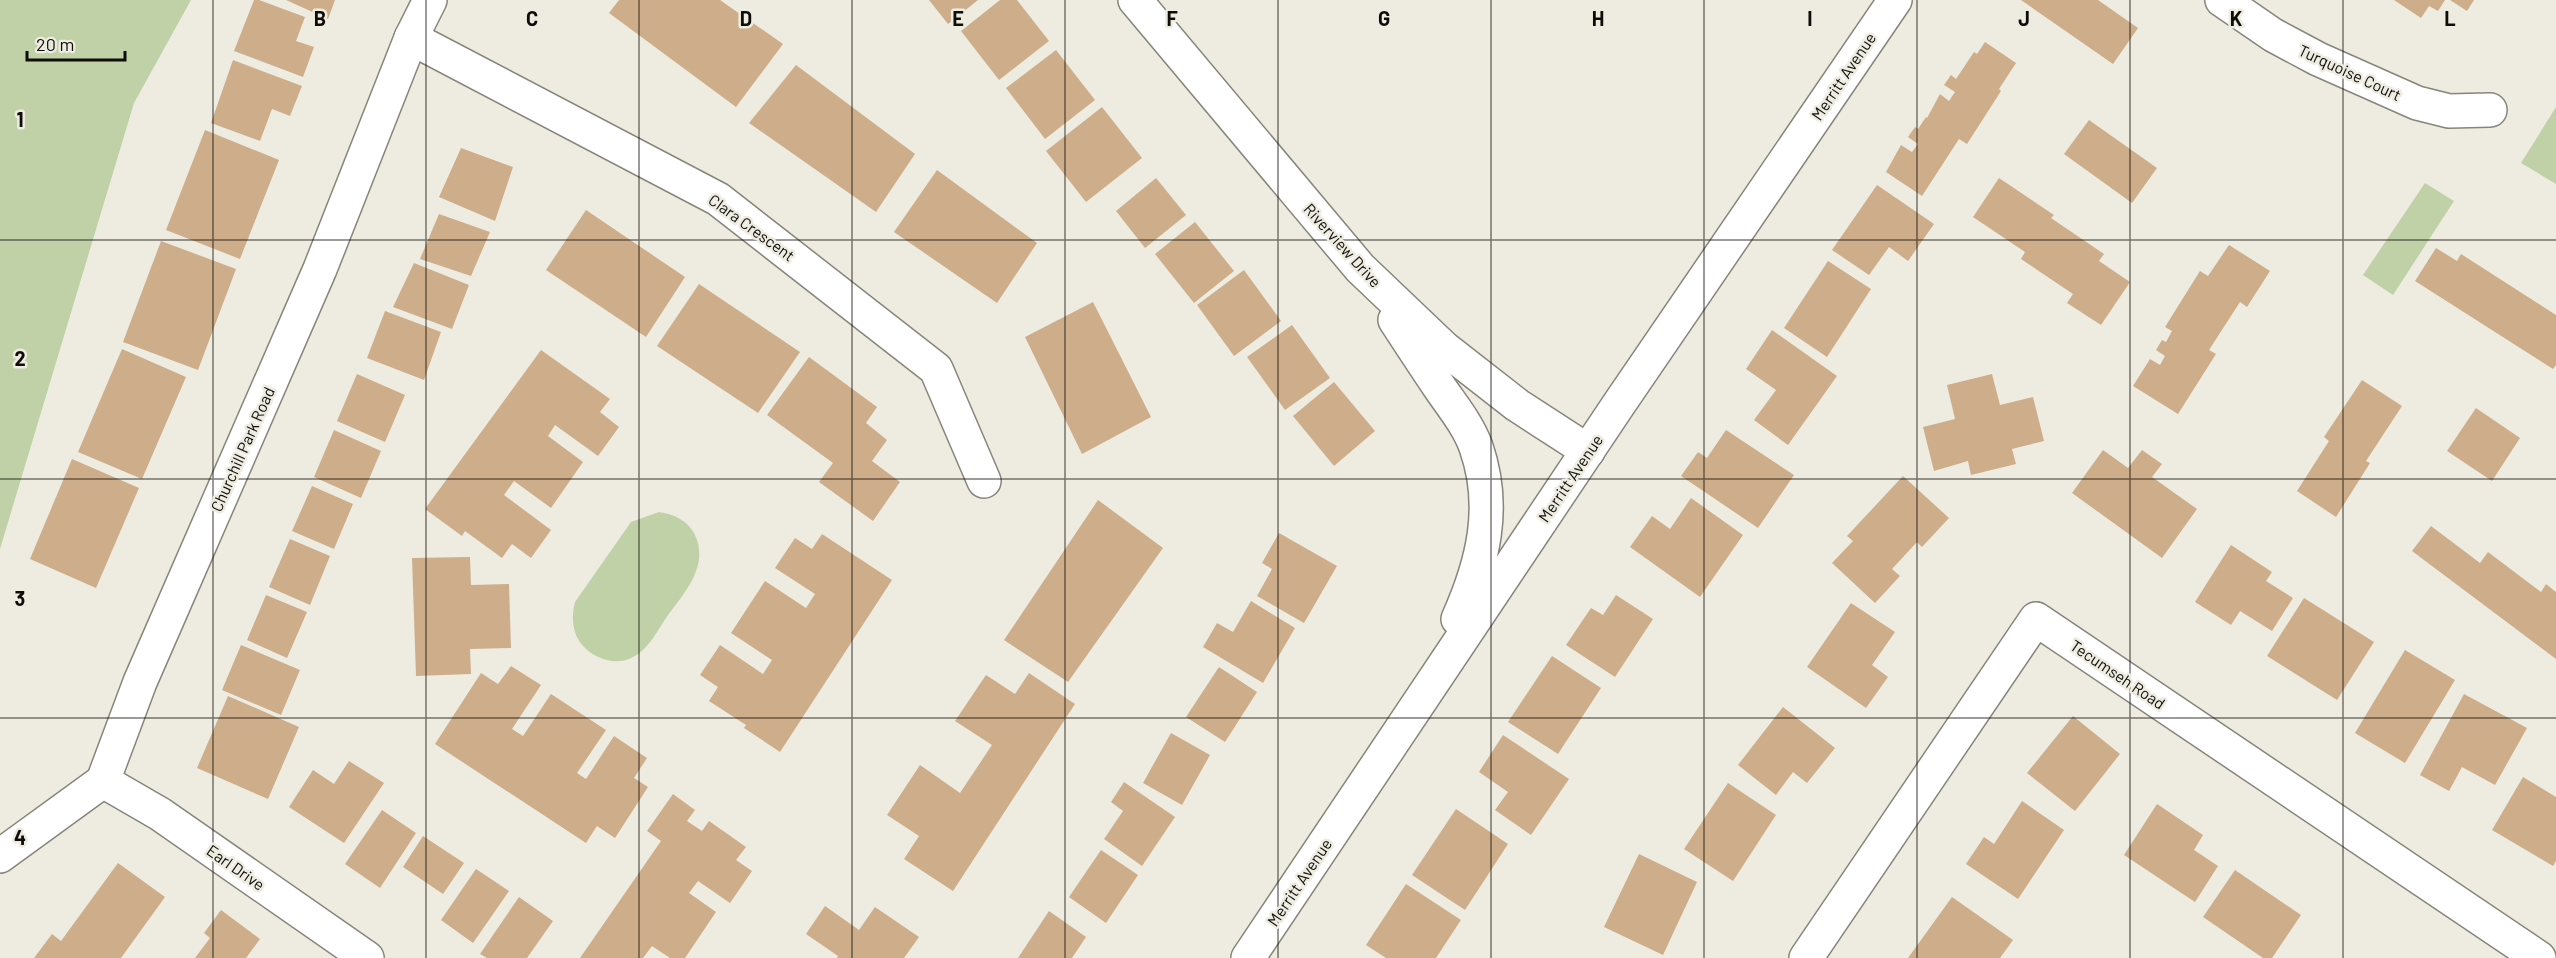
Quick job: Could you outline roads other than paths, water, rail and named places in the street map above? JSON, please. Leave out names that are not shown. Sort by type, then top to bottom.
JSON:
[{"type":"street","name":"Churchill Park Road","points":[[103,781],[140,682],[320,269],[411,38],[430,0]]},
{"type":"street","name":"Riverview Drive","points":[[1135,0],[1360,268],[1444,348],[1517,405],[1588,451]]},
{"type":"street","name":"Merritt Avenue","points":[[1248,958],[1588,451],[1895,0]]},
{"type":"street","name":"Turquoise Court","points":[[2222,0],[2273,34],[2318,60],[2417,103],[2449,111],[2490,110]]},
{"type":"street","name":"Clara Crescent","points":[[411,38],[718,199],[936,369],[984,481]]},
{"type":"street","points":[[1360,268],[1464,423],[1476,446],[1485,483],[1487,519],[1483,551],[1477,574],[1438,674]]},
{"type":"street","name":"Tecumseh Road","points":[[1806,958],[2036,619],[2539,958]]},
{"type":"street","points":[[0,856],[103,781]]},
{"type":"street","name":"Earl Drive","points":[[103,781],[160,814],[357,955]]}]
